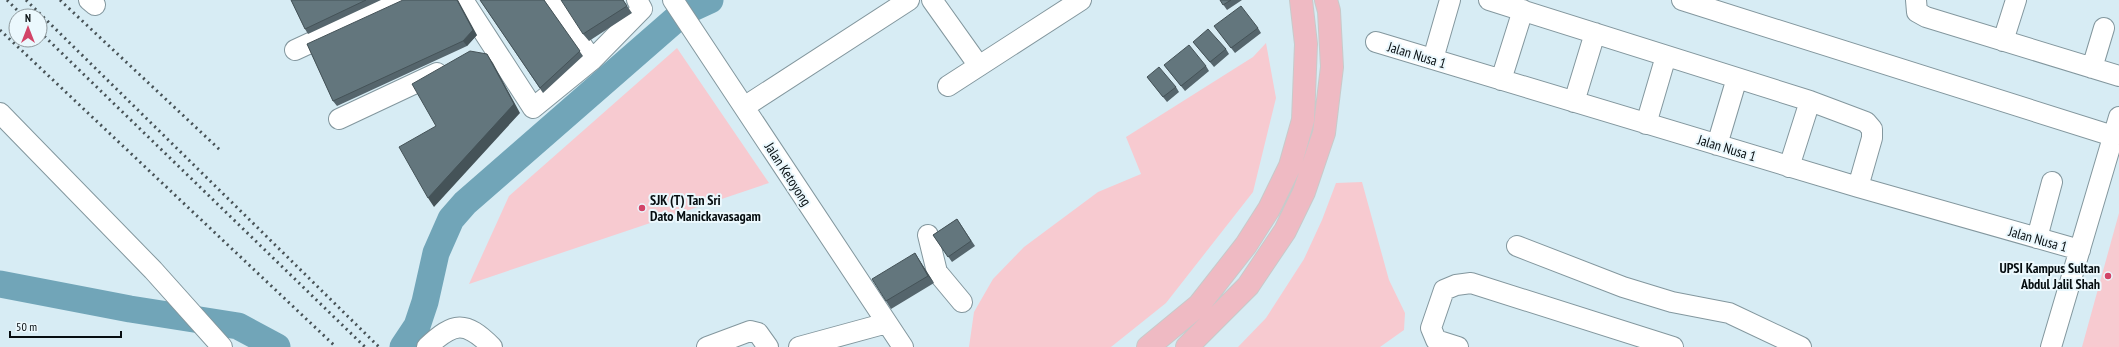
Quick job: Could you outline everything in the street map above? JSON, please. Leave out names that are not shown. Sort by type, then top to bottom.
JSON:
[{"type":"main road","points":[[1148,347],[1199,305],[1246,245],[1269,209],[1290,166],[1303,120],[1306,44],[1301,0]]},
{"type":"main road","points":[[1187,347],[1248,286],[1285,230],[1304,192],[1324,133],[1332,67],[1329,11],[1326,0]]},
{"type":"street","points":[[295,50],[403,0]]},
{"type":"street","points":[[463,0],[487,50],[533,108],[592,60],[640,4]]},
{"type":"street","points":[[551,0],[592,60]]},
{"type":"street","name":"Jalan Ketoyong","points":[[673,0],[903,347]]},
{"type":"street","points":[[744,107],[909,0]]},
{"type":"street","points":[[932,0],[979,66]]},
{"type":"street","points":[[948,86],[1080,0]]},
{"type":"street","points":[[1433,59],[1450,0]]},
{"type":"street","points":[[1489,0],[1810,101],[1866,122],[1872,129],[1872,138],[1858,187]]},
{"type":"street","points":[[1682,0],[2113,136]]},
{"type":"street","points":[[1916,0],[1917,12],[1926,17],[2119,76]]},
{"type":"street","points":[[2003,41],[2016,0]]},
{"type":"street","points":[[1501,80],[1523,10]]},
{"type":"street","points":[[2092,68],[2104,28]]},
{"type":"street","points":[[1574,102],[1595,33]]},
{"type":"street","name":"Jalan Nusa 1","points":[[1376,42],[1789,167],[2080,250]]},
{"type":"street","points":[[1646,124],[1666,56]]},
{"type":"street","points":[[339,119],[452,67]]},
{"type":"street","points":[[1717,145],[1737,78]]},
{"type":"street","points":[[1789,167],[1810,101]]},
{"type":"street","points":[[0,113],[185,304],[208,333],[222,347]]},
{"type":"street","points":[[2051,347],[2119,116]]},
{"type":"street","points":[[2037,238],[2052,182]]},
{"type":"street","points":[[928,235],[937,272],[962,302]]},
{"type":"street","points":[[1517,246],[1622,287],[1672,302],[1729,314],[1773,332],[1801,347]]},
{"type":"street","points":[[1458,347],[1436,340],[1431,328],[1444,290],[1456,285],[1471,283],[1673,347]]},
{"type":"street","points":[[799,347],[887,323]]},
{"type":"street","points":[[427,347],[454,327],[464,326],[492,347]]},
{"type":"street","points":[[707,347],[750,331],[758,333],[768,347]]},
{"type":"shaded area","points":[[1266,43],[1276,98],[1253,192],[1166,303],[1111,347],[969,347],[974,312],[993,279],[1024,247],[1098,192],[1141,174],[1126,137],[1253,57]]},
{"type":"shaded area","points":[[677,48],[769,183],[469,284],[509,196]]},
{"type":"shaded area","points":[[1362,182],[1389,280],[1405,313],[1404,330],[1380,347],[1238,347],[1266,318],[1304,259],[1322,220],[1336,183]]},
{"type":"shaded area","name":"UPSI Kampus Sultan Abdul Jalil Shah","points":[[2119,213],[2119,347],[2082,347]]},
{"type":"building","points":[[291,0],[366,0],[305,29]]},
{"type":"building","points":[[403,0],[457,0],[473,30],[463,41],[333,101],[307,44]]},
{"type":"building","points":[[480,0],[544,0],[580,51],[540,88]]},
{"type":"building","points":[[561,0],[623,0],[627,6],[583,34]]},
{"type":"building","points":[[1220,0],[1231,0],[1223,5]]},
{"type":"building","points":[[1241,6],[1258,28],[1231,48],[1214,26]]},
{"type":"building","points":[[1208,29],[1226,49],[1210,62],[1193,42]]},
{"type":"building","points":[[1189,45],[1206,66],[1181,86],[1164,65]]},
{"type":"building","points":[[470,51],[487,54],[514,104],[428,198],[399,147],[436,126],[412,84]]},
{"type":"building","points":[[1159,67],[1176,87],[1163,97],[1147,77]]},
{"type":"building","points":[[957,219],[971,241],[948,257],[933,235]]},
{"type":"building","points":[[915,253],[928,276],[886,301],[872,279]]},
{"type":"waterway","points":[[403,347],[417,326],[425,302],[436,253],[451,219],[465,203],[684,12],[710,0]]},
{"type":"waterway","points":[[0,284],[130,309],[238,326],[277,347]]},
{"type":"railway","points":[[7,0],[15,8]]},
{"type":"railway","points":[[26,0],[379,347]]},
{"type":"railway","points":[[60,0],[220,150]]},
{"type":"railway","points":[[0,30],[336,347]]},
{"type":"railway","points":[[48,40],[365,347]]},
{"type":"place","name":"SJK (T) Tan Sri Dato Manickavasagam","points":[[642,208]]},
{"type":"place","name":"UPSI Kampus Sultan Abdul Jalil Shah","points":[[2108,276]]}]
